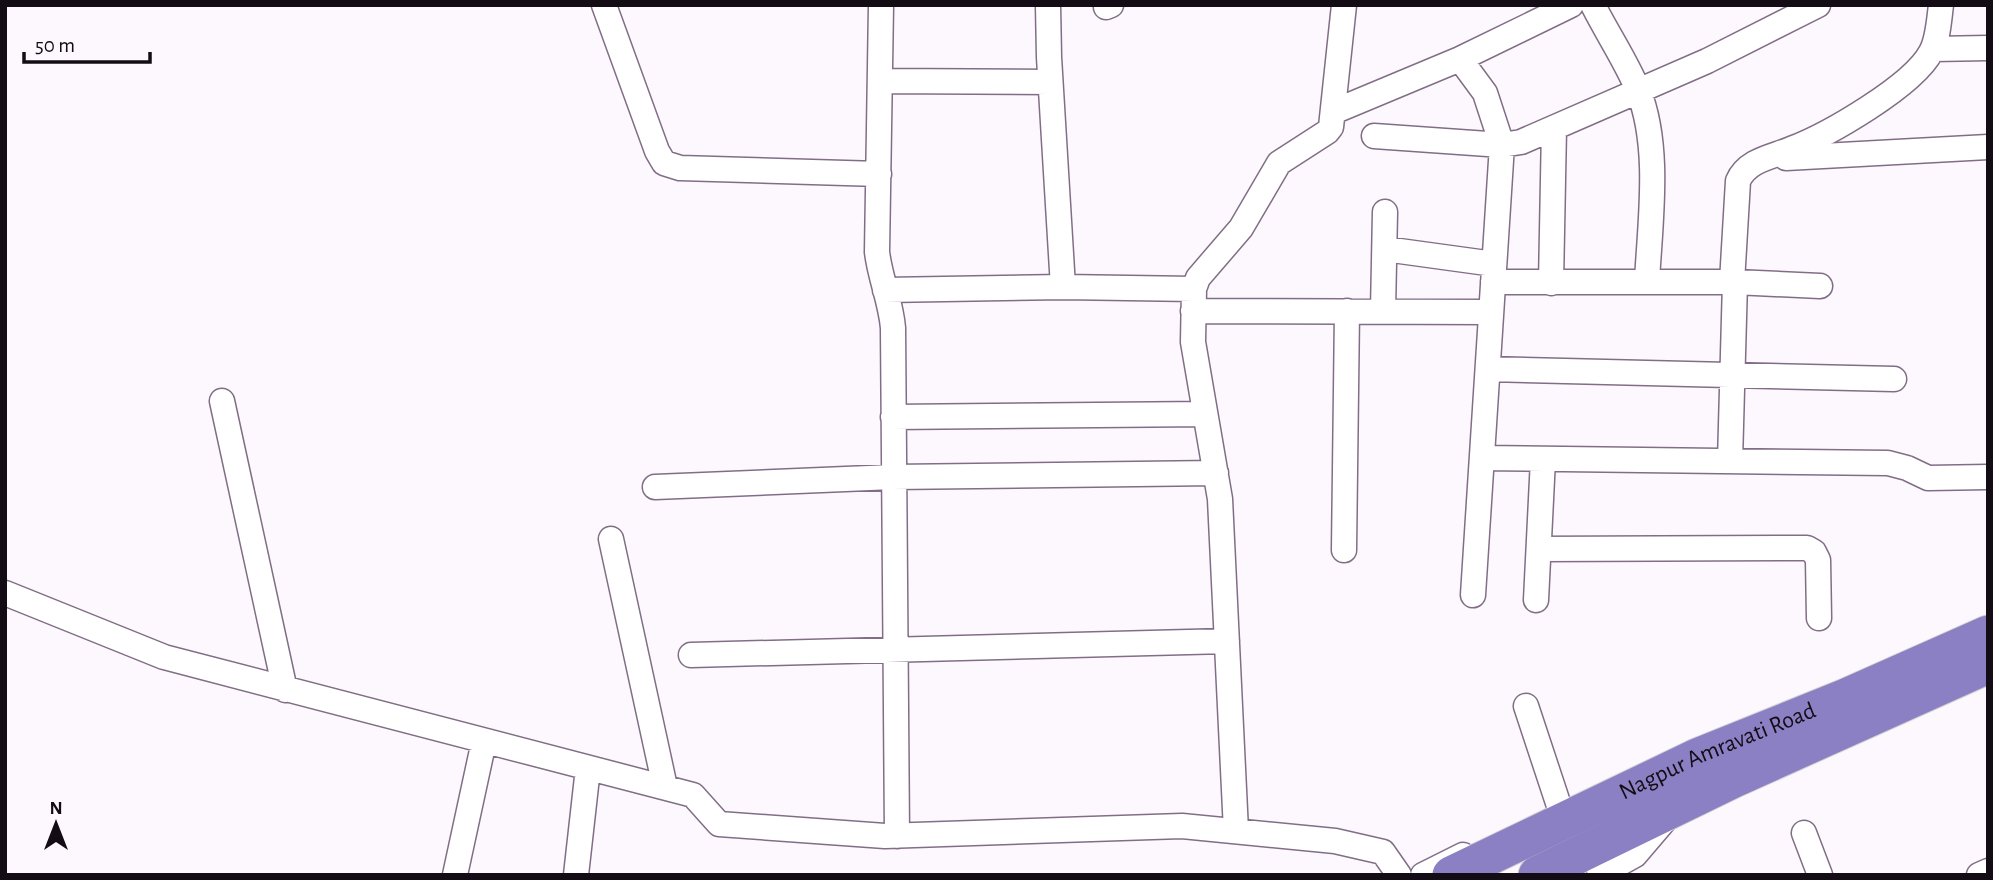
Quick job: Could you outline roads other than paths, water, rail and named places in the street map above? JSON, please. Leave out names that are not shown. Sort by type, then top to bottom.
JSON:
[{"type":"highway","name":"Nagpur Amravati Road","points":[[1451,875],[1561,814],[1846,697],[1988,634]]},
{"type":"highway","name":"Nagpur Amravati Road","points":[[1537,875],[1675,808],[1988,665]]},
{"type":"street","points":[[604,5],[657,151],[664,163],[680,168],[879,174]]},
{"type":"street","points":[[881,5],[877,252],[893,328],[897,836]]},
{"type":"street","points":[[1048,5],[1063,287]]},
{"type":"street","points":[[1236,831],[1220,499],[1193,342],[1194,300],[1198,278],[1241,228],[1279,163],[1331,127],[1344,5]]},
{"type":"street","points":[[1333,112],[1460,59],[1571,5]]},
{"type":"street","points":[[1593,5],[1639,91],[1651,152],[1647,281]]},
{"type":"street","points":[[1374,136],[1502,145],[1521,142],[1707,61],[1818,5]]},
{"type":"street","points":[[1730,461],[1738,181],[1743,171],[1811,141],[1883,98],[1927,60],[1933,49],[1941,5]]},
{"type":"street","points":[[1933,49],[1988,48]]},
{"type":"street","points":[[1460,59],[1485,93],[1502,145],[1473,595]]},
{"type":"street","points":[[880,81],[1050,82]]},
{"type":"street","points":[[1551,283],[1554,128]]},
{"type":"street","points":[[1765,159],[1988,147]]},
{"type":"street","points":[[1383,311],[1385,212]]},
{"type":"street","points":[[1385,249],[1551,283],[1647,281],[1820,286]]},
{"type":"street","points":[[886,290],[1063,287],[1347,311],[1491,312]]},
{"type":"street","points":[[1344,550],[1347,311]]},
{"type":"street","points":[[1488,369],[1894,379]]},
{"type":"street","points":[[222,401],[285,690]]},
{"type":"street","points":[[893,417],[1205,414]]},
{"type":"street","points":[[1482,458],[1888,463],[1928,478],[1988,477]]},
{"type":"street","points":[[1536,600],[1544,459]]},
{"type":"street","points":[[655,487],[893,477],[1216,473]]},
{"type":"street","points":[[611,538],[665,788]]},
{"type":"street","points":[[1539,548],[1807,548],[1814,552],[1818,560],[1819,618]]},
{"type":"street","points":[[5,593],[164,657],[693,795],[719,824],[897,836],[1182,825],[1335,841],[1383,852],[1399,875]]},
{"type":"street","points":[[1423,875],[1988,618]]},
{"type":"street","points":[[691,655],[1227,641]]},
{"type":"street","points":[[1526,706],[1561,814]]},
{"type":"street","points":[[455,875],[484,741]]},
{"type":"street","points":[[576,875],[588,768]]},
{"type":"street","points":[[1599,875],[1635,855],[1675,808]]},
{"type":"street","points":[[1804,833],[1820,875]]},
{"type":"street","points":[[1979,875],[1988,871]]}]
